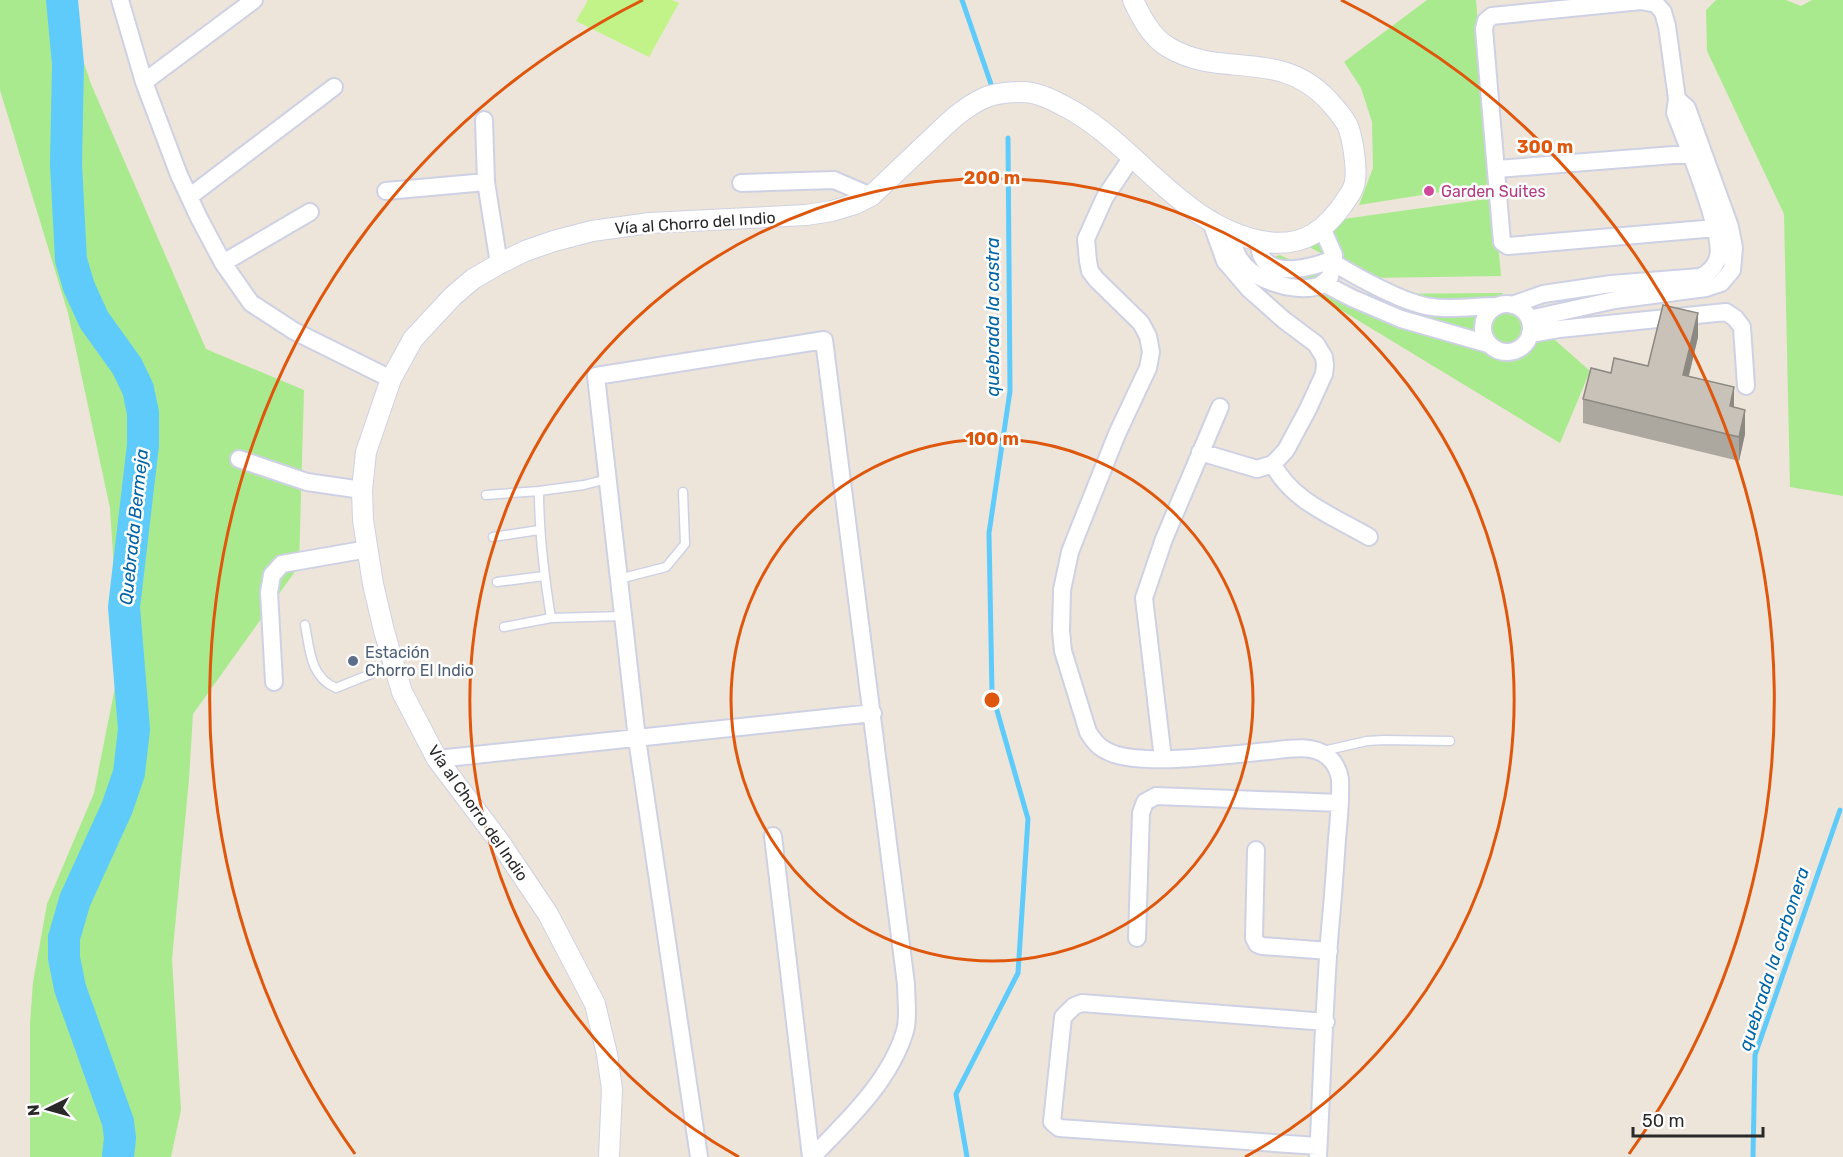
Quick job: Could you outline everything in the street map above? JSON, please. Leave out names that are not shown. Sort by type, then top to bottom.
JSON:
[{"type":"street","points":[[120,0],[162,134],[189,197],[223,262],[252,303],[294,331],[391,379]]},
{"type":"street","points":[[144,82],[254,0]]},
{"type":"street","name":"Vía al Chorro del Indio","points":[[609,1157],[612,1089],[607,1054],[595,1004],[549,914],[437,759],[402,692],[393,665],[375,594],[363,520],[362,490],[366,452],[391,379],[413,339],[433,315],[473,279],[499,264],[554,241],[592,231],[650,223],[806,215],[855,204],[871,196],[964,109],[993,95],[1025,92],[1052,100],[1084,115],[1195,210],[1234,233],[1279,244],[1301,241],[1322,228],[1340,209],[1354,187],[1354,157],[1348,128],[1336,109],[1313,88],[1285,72],[1263,66],[1226,64],[1191,58],[1166,47],[1145,24],[1133,0]]},
{"type":"street","points":[[1488,344],[1482,330],[1483,323],[1491,310],[1543,294],[1706,288],[1721,283],[1732,270],[1734,248],[1723,228],[1697,153],[1687,108],[1677,99],[1667,26],[1663,12],[1656,4],[1641,1],[1492,16],[1486,21],[1484,29],[1502,242],[1508,246],[1723,228]]},
{"type":"street","points":[[189,197],[334,87]]},
{"type":"street","points":[[484,120],[486,182],[499,264]]},
{"type":"street","points":[[1497,169],[1697,153]]},
{"type":"street","points":[[1132,157],[1105,197],[1086,239],[1087,254],[1090,271],[1096,279],[1145,330],[1150,343],[1150,360],[1117,434],[1070,552],[1062,590],[1060,631],[1063,651],[1084,723],[1093,740],[1106,751],[1114,754],[1163,759],[1287,749],[1320,752],[1327,756],[1337,769],[1340,777],[1340,803],[1318,1152],[1059,1128],[1052,1122],[1063,1017],[1074,1006],[1082,1003],[1326,1022]]},
{"type":"street","points":[[741,183],[834,180],[871,196]]},
{"type":"street","points":[[386,191],[486,182]]},
{"type":"street","points":[[223,262],[310,212]]},
{"type":"street","points":[[1200,452],[1257,469],[1273,464],[1286,450],[1324,374],[1324,357],[1316,344],[1249,289],[1225,261],[1210,219]]},
{"type":"street","points":[[1234,233],[1236,252],[1245,264],[1253,272],[1274,284],[1288,288],[1319,286],[1330,278],[1334,261],[1322,228]]},
{"type":"street","points":[[1258,240],[1262,257],[1272,266],[1284,269],[1317,266],[1334,261],[1360,278],[1421,305],[1434,308],[1505,305],[1519,308],[1530,326],[1527,341],[1516,351],[1501,352],[1488,344],[1401,319],[1323,283]]},
{"type":"street","points":[[1530,326],[1613,292]]},
{"type":"street","points":[[1530,326],[1571,327],[1726,312],[1742,327],[1746,386]]},
{"type":"street","points":[[699,1157],[637,739],[596,376],[824,340],[906,984],[905,1029],[886,1073],[850,1119],[811,1157]]},
{"type":"street","points":[[1163,759],[1144,598],[1164,539],[1220,407]]},
{"type":"street","points":[[239,459],[307,482],[362,490]]},
{"type":"street","points":[[1273,464],[1280,479],[1294,494],[1369,537]]},
{"type":"street","points":[[274,682],[269,592],[272,575],[282,564],[368,549]]},
{"type":"street","points":[[437,759],[873,713]]},
{"type":"street","points":[[1137,938],[1141,813],[1145,802],[1156,796],[1340,803]]},
{"type":"street","points":[[773,836],[811,1157]]},
{"type":"street","points":[[1256,850],[1254,938],[1257,944],[1329,951]]},
{"type":"lane","points":[[486,495],[539,491],[608,479]]},
{"type":"lane","points":[[539,491],[539,530],[551,618]]},
{"type":"lane","points":[[619,579],[666,567],[685,544],[683,492]]},
{"type":"lane","points":[[493,537],[539,530]]},
{"type":"lane","points":[[497,582],[544,576]]},
{"type":"lane","points":[[504,627],[551,618],[623,616]]},
{"type":"lane","points":[[305,624],[314,667],[324,683],[336,688],[393,665]]},
{"type":"lane","points":[[1320,752],[1367,741],[1450,741]]},
{"type":"green space","points":[[0,0],[63,0],[91,84],[206,349],[304,390],[299,566],[193,714],[172,959],[181,1110],[171,1157],[30,1157],[30,1023],[33,982],[47,904],[94,793],[120,662],[110,508],[68,313],[0,90]]},
{"type":"green space","points":[[588,0],[672,0],[679,3],[649,57],[576,21]]},
{"type":"green space","points":[[1427,0],[1476,0],[1491,184],[1359,205],[1373,168],[1372,122],[1361,88],[1344,62]]},
{"type":"green space","points":[[1716,0],[1786,0],[1801,6],[1812,0],[1843,0],[1843,496],[1790,487],[1784,214],[1707,51],[1706,10]]},
{"type":"green space","points":[[1494,198],[1501,276],[1366,278],[1304,244],[1336,220]]},
{"type":"green space","points":[[1280,255],[1360,294],[1502,293],[1590,371],[1560,443],[1260,261]]},
{"type":"building","points":[[1663,305],[1698,313],[1683,375],[1734,387],[1730,406],[1745,410],[1739,437],[1583,399],[1591,368],[1611,373],[1614,358],[1648,366]]},
{"type":"waterway","name":"Quebrada Bermeja","points":[[62,0],[68,64],[66,164],[71,260],[79,287],[94,320],[127,366],[138,389],[143,413],[143,445],[124,607],[134,729],[129,773],[117,808],[75,900],[64,938],[64,958],[70,988],[118,1122],[120,1138],[118,1157]]},
{"type":"waterway","name":"quebrada la castra","points":[[962,0],[991,84]]},
{"type":"waterway","name":"quebrada la castra","points":[[967,1157],[956,1094],[1018,973],[1028,819],[992,693],[989,533],[1010,391],[1008,138]]},
{"type":"waterway","name":"quebrada la carbonera","points":[[1753,1157],[1755,1055],[1840,810]]},
{"type":"place","name":"Garden Suites","points":[[1429,191]]},
{"type":"place","name":"Estación Chorro El Indio","points":[[353,661]]}]
